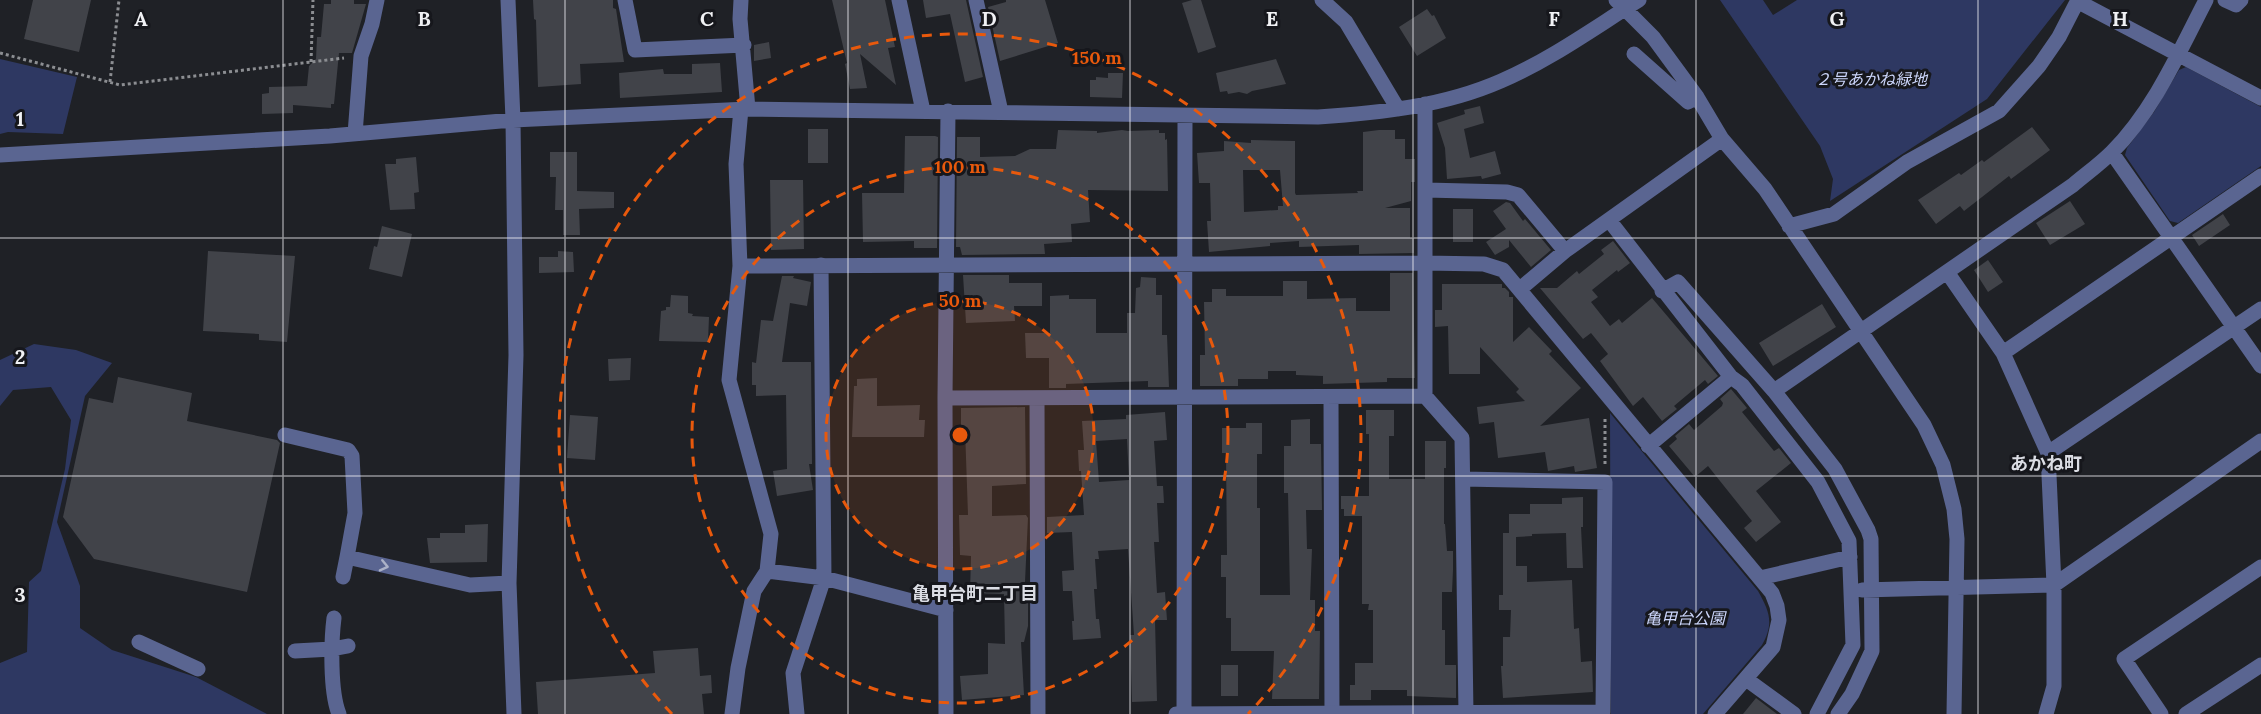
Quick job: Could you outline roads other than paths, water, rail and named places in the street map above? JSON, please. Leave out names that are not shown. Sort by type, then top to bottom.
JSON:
[{"type":"street","points":[[355,134],[361,56],[377,0]]},
{"type":"street","points":[[508,0],[513,120],[516,355],[509,583],[514,714]]},
{"type":"street","points":[[625,0],[635,50],[744,45]]},
{"type":"street","points":[[732,714],[738,668],[754,591],[767,571],[771,534],[729,380],[740,266],[736,164],[745,109],[741,0]]},
{"type":"street","points":[[899,0],[923,111]]},
{"type":"street","points":[[975,0],[1001,112]]},
{"type":"street","points":[[1322,0],[1346,22],[1398,109]]},
{"type":"street","points":[[0,155],[355,134],[513,120],[745,109],[1318,117],[1425,104],[1501,81],[1562,50],[1621,4],[1639,0]]},
{"type":"street","points":[[1789,226],[1834,214],[1907,162],[1999,111],[2039,66],[2059,37],[2078,0],[2261,98]]},
{"type":"street","points":[[1774,391],[2073,185],[2112,153],[2137,122],[2178,54],[2206,0]]},
{"type":"street","points":[[2225,0],[2236,5],[2241,0]]},
{"type":"street","points":[[1621,4],[1653,37],[1697,97],[1722,139],[1765,189],[1924,425],[1943,465],[1954,509],[1957,539],[1954,714]]},
{"type":"street","points":[[1634,54],[1688,102],[1697,97]]},
{"type":"street","points":[[1425,104],[1425,396],[1462,438],[1466,714]]},
{"type":"street","points":[[946,714],[945,265],[948,111]]},
{"type":"street","points":[[1184,714],[1185,116]]},
{"type":"street","points":[[1520,289],[1565,251],[1722,139]]},
{"type":"street","points":[[2112,153],[2261,366]]},
{"type":"street","points":[[2003,353],[2261,176]]},
{"type":"street","points":[[1426,190],[1507,192],[1518,195],[1565,251]]},
{"type":"street","points":[[1609,220],[1662,291],[1731,377],[1742,385],[1818,482],[1849,541],[1852,645],[1817,714]]},
{"type":"street","points":[[740,266],[1425,263],[1484,264],[1503,270],[1772,593],[1779,620],[1773,647],[1715,714]]},
{"type":"street","points":[[797,714],[793,674],[824,578],[821,266]]},
{"type":"street","points":[[1947,272],[2003,353],[2048,453],[2054,585],[2054,686],[2046,714]]},
{"type":"street","points":[[1662,291],[1678,282],[1774,391],[1835,469],[1868,530],[1871,539],[1872,651],[1852,694],[1838,714]]},
{"type":"street","points":[[2048,453],[2261,309]]},
{"type":"street","points":[[1648,446],[1731,377]]},
{"type":"street","points":[[945,398],[1425,396]]},
{"type":"street","points":[[1037,398],[1038,714]]},
{"type":"street","points":[[1331,398],[1332,714]]},
{"type":"street","points":[[285,435],[348,450],[352,456],[355,513],[343,577]]},
{"type":"street","points":[[1851,591],[1956,586],[2054,585],[2261,441]]},
{"type":"street","points":[[1176,714],[1603,712],[1605,482],[1463,478]]},
{"type":"street","points":[[346,557],[470,585],[509,583]]},
{"type":"street","points":[[1760,578],[1850,557]]},
{"type":"street","points":[[2161,714],[2124,659],[2261,567]]},
{"type":"street","points":[[767,571],[824,578],[946,610]]},
{"type":"street","points":[[334,618],[332,649],[335,702],[339,714]]},
{"type":"street","points":[[140,642],[198,669]]},
{"type":"street","points":[[295,651],[348,646]]},
{"type":"street","points":[[2186,714],[2261,665]]},
{"type":"street","points":[[1746,679],[1794,714]]},
{"type":"district","name":"あかね町","points":[[2046,464]]},
{"type":"district","name":"亀甲台町二丁目","points":[[975,594]]},
{"type":"park label","name":"２号あかね緑地","points":[[1871,79]]},
{"type":"park label","name":"亀甲台公園","points":[[1685,618]]}]
